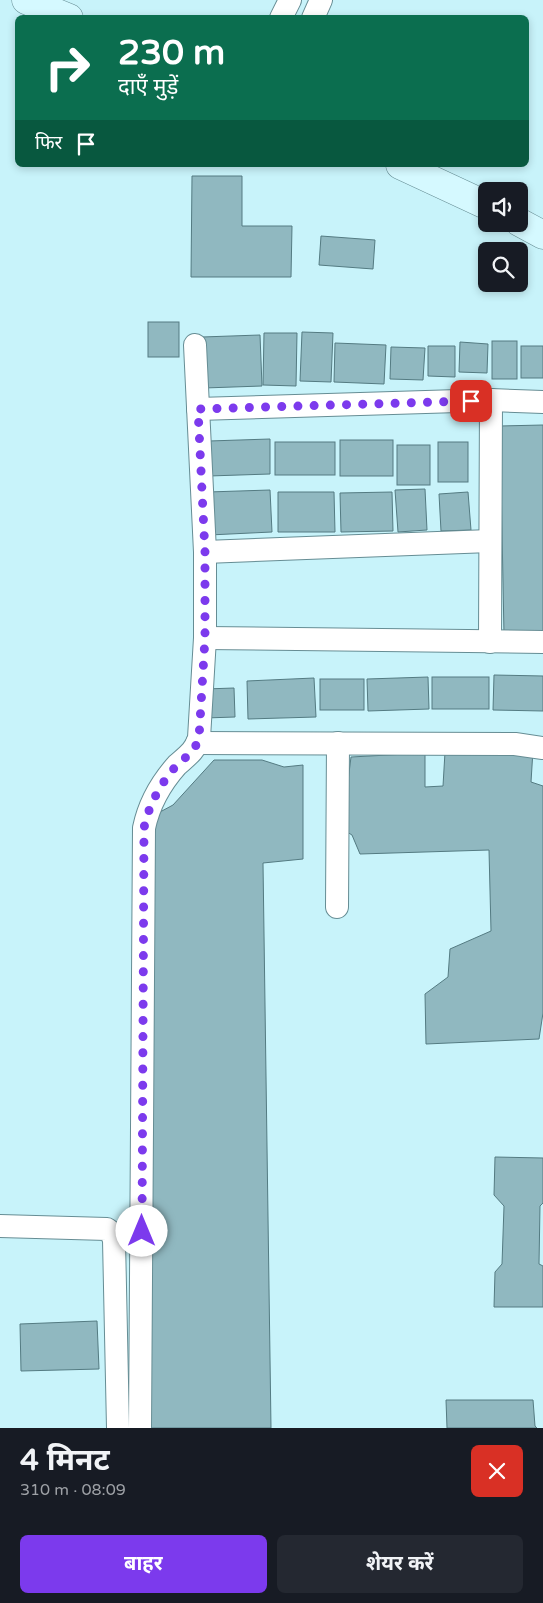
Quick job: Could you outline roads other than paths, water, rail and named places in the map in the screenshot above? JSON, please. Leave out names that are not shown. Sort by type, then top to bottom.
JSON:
[{"type":"street","points":[[26,0],[62,15]]},
{"type":"street","points":[[282,15],[290,0]]},
{"type":"street","points":[[314,15],[321,0]]},
{"type":"street","points":[[404,167],[478,201]]},
{"type":"street","points":[[528,227],[543,235]]},
{"type":"street","points":[[140,1428],[144,828],[150,805],[164,781],[178,764],[194,750],[198,743],[205,638],[205,552],[195,345]]},
{"type":"street","points":[[198,409],[491,400],[543,402]]},
{"type":"street","points":[[490,642],[491,400]]},
{"type":"street","points":[[205,552],[490,541]]},
{"type":"street","points":[[205,638],[543,642]]},
{"type":"street","points":[[198,743],[515,744],[543,748]]},
{"type":"street","points":[[337,907],[338,743]]},
{"type":"street","points":[[0,1226],[107,1229],[111,1232],[114,1240],[118,1428]]}]
